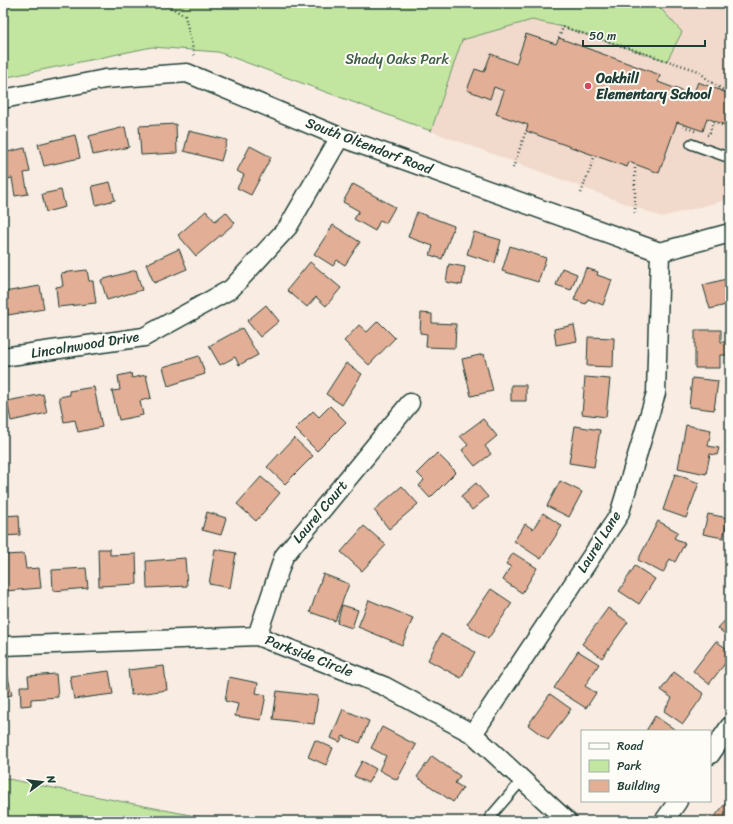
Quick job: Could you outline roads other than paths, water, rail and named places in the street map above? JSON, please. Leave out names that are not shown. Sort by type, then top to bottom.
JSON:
[{"type":"street","name":"South Oltendorf Road","points":[[3,99],[105,79],[187,73],[340,137],[660,252]]},
{"type":"street","name":"Lincolnwood Drive","points":[[3,357],[144,337],[231,289],[288,227],[340,137]]},
{"type":"street","points":[[660,252],[730,233]]},
{"type":"street","name":"Laurel Lane","points":[[473,734],[619,515],[656,393],[660,252]]},
{"type":"street","name":"Laurel Court","points":[[257,636],[284,556],[410,403]]},
{"type":"street","name":"Parkside Circle","points":[[3,646],[257,636],[384,686],[473,734],[567,821]]},
{"type":"street","points":[[711,754],[730,726]]},
{"type":"street","points":[[664,821],[677,802]]},
{"type":"lane","points":[[691,144],[730,158]]},
{"type":"lane","points":[[494,818],[522,780]]},
{"type":"place","name":"Oakhill Elementary School","points":[[588,86]]},
{"type":"park label","name":"Shady Oaks Park","points":[[397,59]]}]
